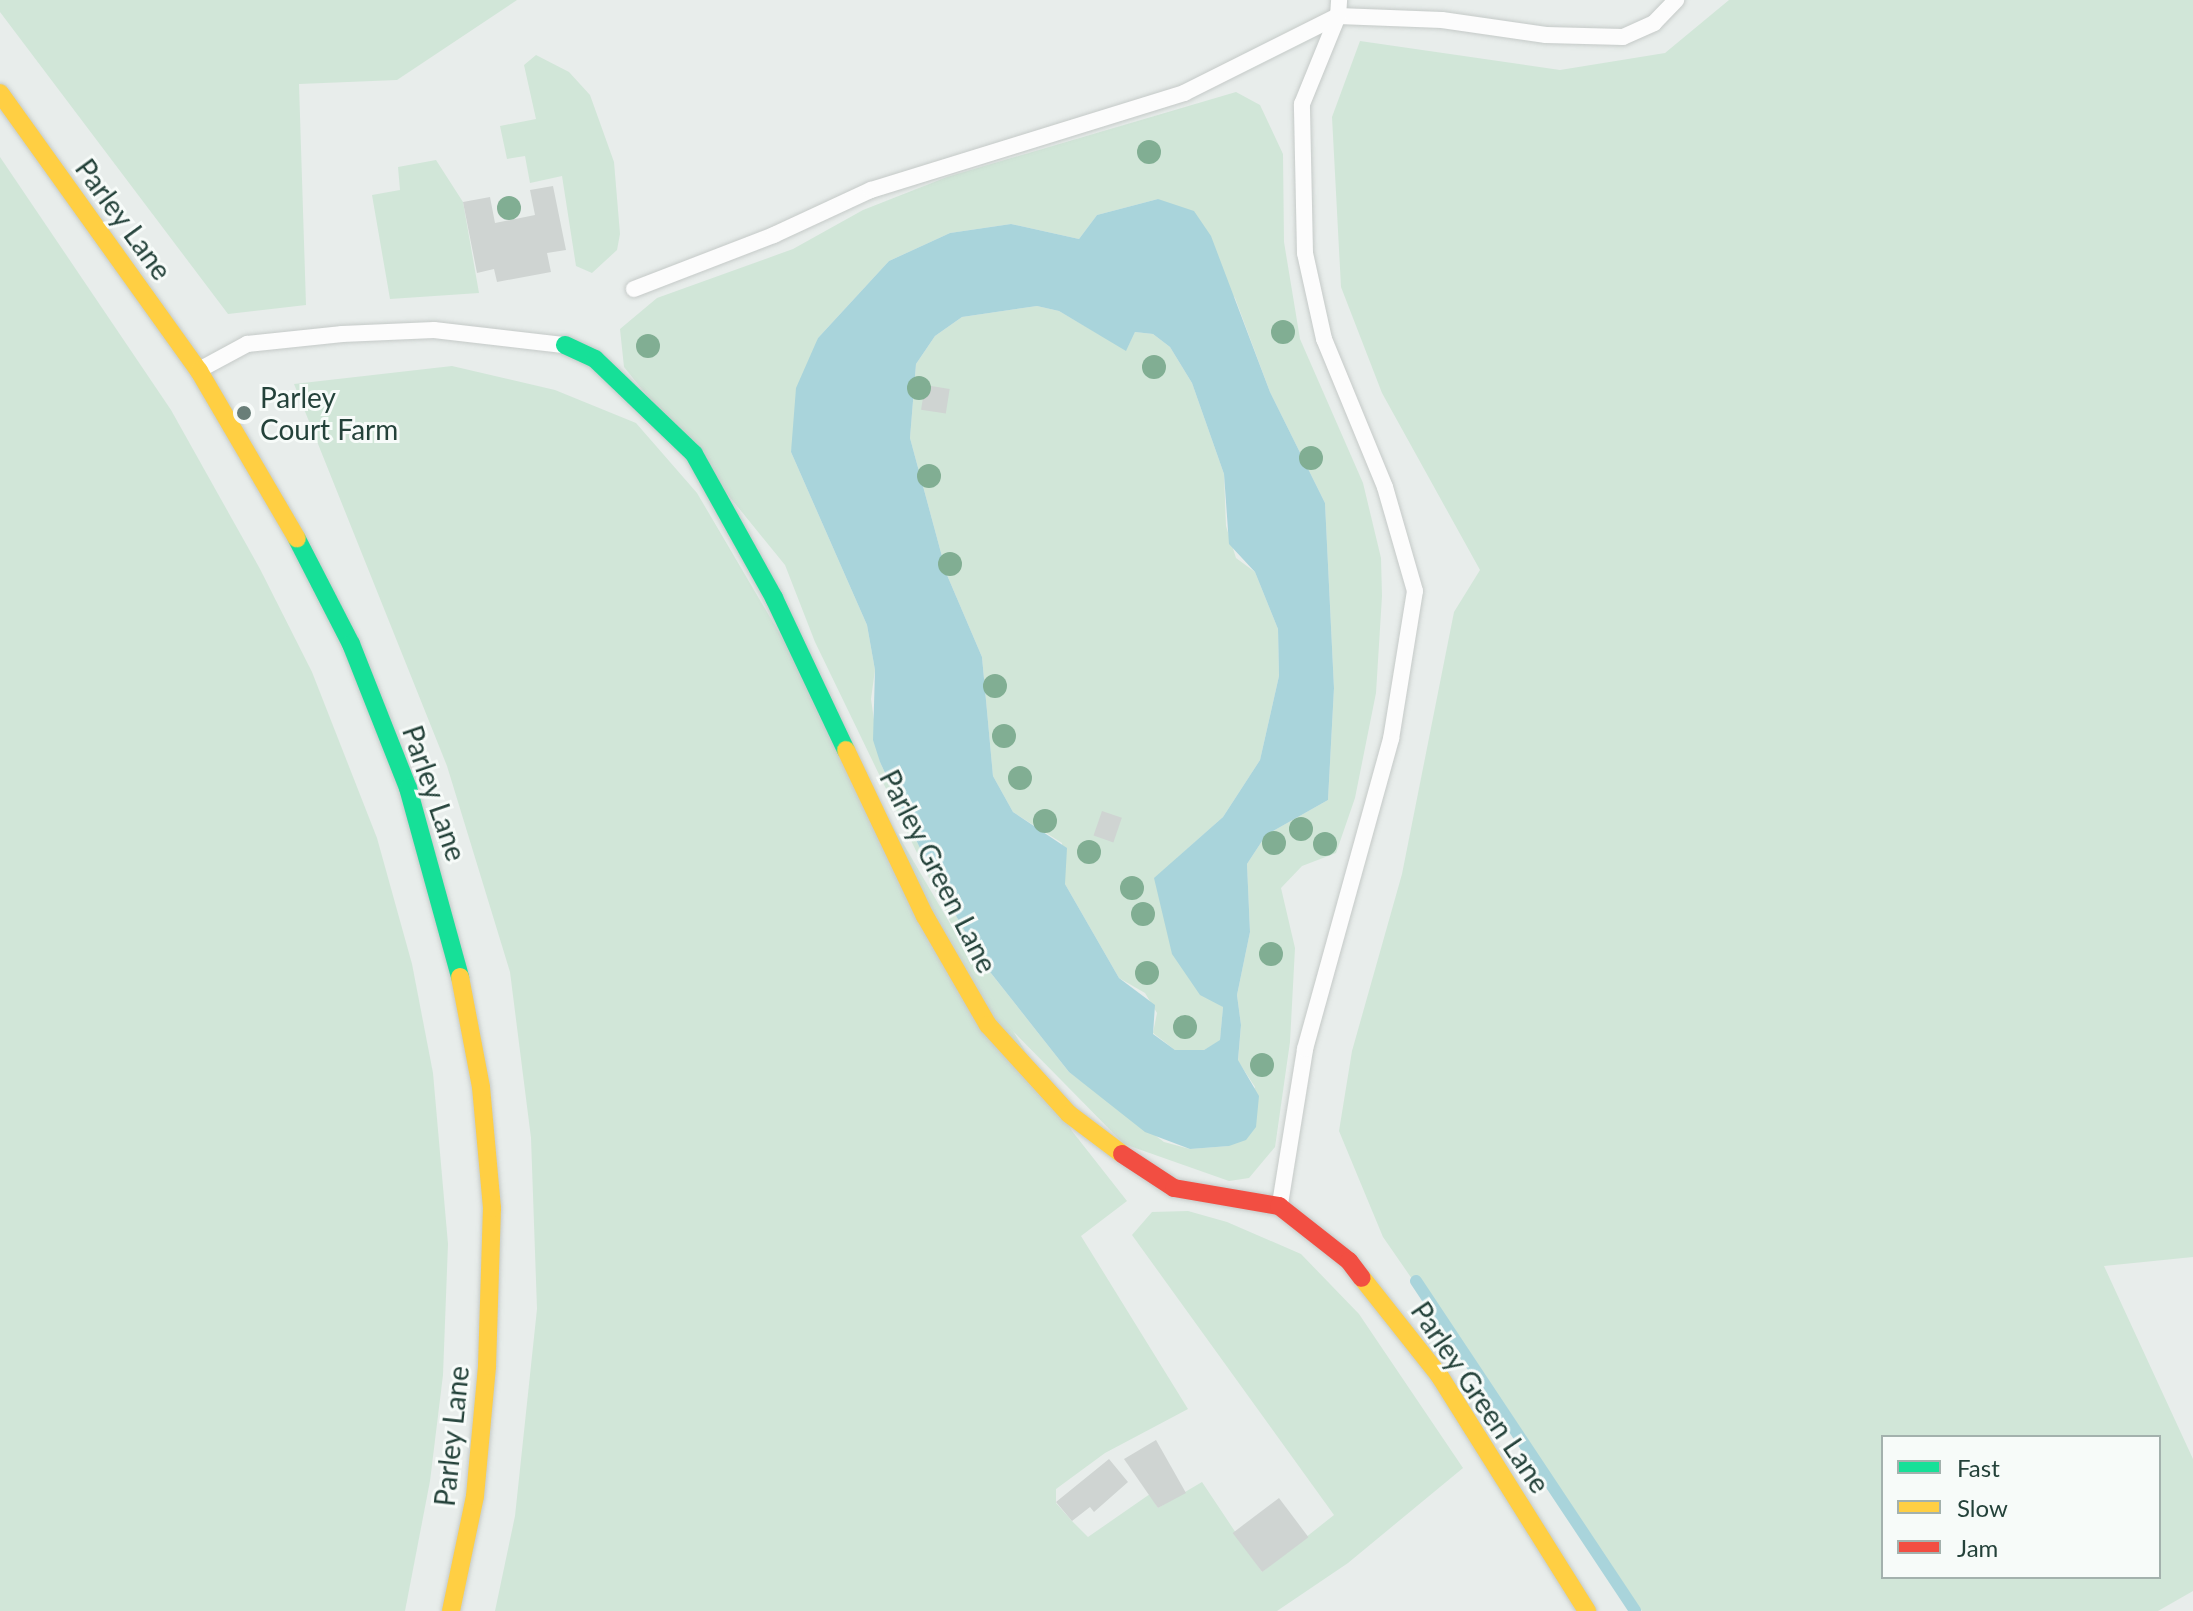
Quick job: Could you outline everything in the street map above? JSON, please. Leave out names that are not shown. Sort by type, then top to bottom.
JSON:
[{"type":"street","name":"Parley Lane","points":[[0,93],[199,371],[273,494],[351,644],[408,788],[452,936],[481,1087],[492,1208],[487,1366],[475,1496],[451,1611]]},
{"type":"street","name":"Parley Green Lane","points":[[565,345],[595,359],[694,454],[774,598],[925,916],[988,1025],[1069,1114],[1146,1173],[1174,1188],[1279,1206],[1349,1261],[1439,1375],[1587,1611]]},
{"type":"lane","points":[[634,289],[774,235],[871,190],[1184,93],[1338,8],[1546,35],[1623,37],[1654,23],[1676,0]]},
{"type":"lane","points":[[1279,1206],[1305,1049],[1391,739],[1415,591],[1385,487],[1324,339],[1305,253],[1302,104],[1338,8]]},
{"type":"lane","name":"Parley Green Lane","points":[[199,371],[247,344],[342,334],[434,330],[565,345]]},
{"type":"green space","points":[[0,0],[517,0],[397,80],[299,84],[306,305],[228,314],[0,12]]},
{"type":"green space","points":[[1729,0],[2193,0],[2193,1257],[2104,1266],[2193,1459],[2193,1591],[2158,1611],[1642,1611],[1383,1237],[1339,1131],[1352,1051],[1402,874],[1454,612],[1480,570],[1382,393],[1341,287],[1332,117],[1360,41],[1560,70],[1665,53]]},
{"type":"green space","points":[[536,55],[569,72],[590,95],[614,162],[620,234],[617,250],[592,273],[576,266],[562,176],[530,183],[525,156],[507,159],[500,126],[536,119],[524,65]]},
{"type":"green space","points":[[1236,92],[1260,105],[1283,154],[1284,242],[1300,339],[1363,483],[1381,558],[1382,596],[1376,693],[1355,798],[1336,853],[1302,866],[1281,888],[1295,948],[1290,1042],[1275,1147],[1249,1178],[1229,1181],[1124,1144],[994,1012],[815,642],[785,565],[624,367],[620,329],[657,298],[793,249],[863,210],[947,177]],"holes":[[[1158,199],[1235,298],[1270,392],[1325,503],[1334,688],[1328,800],[1266,835],[1247,864],[1250,932],[1237,995],[1241,1025],[1238,1061],[1255,1087],[1229,1146],[1190,1149],[1164,1142],[1069,1072],[983,963],[931,872],[880,762],[871,699],[875,670],[867,625],[791,452],[818,338],[889,261],[950,233],[1011,224],[1079,239],[1097,215]]]},
{"type":"green space","points":[[0,157],[171,410],[260,569],[312,672],[377,838],[412,964],[433,1073],[448,1244],[443,1375],[430,1481],[405,1611],[0,1611]]},
{"type":"green space","points":[[436,160],[463,202],[479,293],[390,299],[372,195],[400,190],[398,167]]},
{"type":"green space","points":[[1037,306],[1059,311],[1126,350],[1135,332],[1153,334],[1170,347],[1192,383],[1224,474],[1226,526],[1236,558],[1255,572],[1278,629],[1279,676],[1260,760],[1223,817],[1177,858],[1214,999],[1223,1007],[1220,1041],[1204,1050],[1175,1050],[1153,1033],[1157,1013],[1145,993],[1119,978],[1065,884],[1062,843],[1013,812],[993,776],[982,657],[947,575],[910,438],[916,364],[935,336],[962,317]]},
{"type":"green space","points":[[452,366],[555,390],[636,423],[697,493],[1072,1131],[1127,1201],[1081,1236],[1188,1409],[1105,1453],[1056,1489],[1056,1503],[1072,1521],[1088,1537],[1150,1494],[1158,1508],[1202,1482],[1262,1572],[1334,1515],[1132,1235],[1152,1212],[1188,1211],[1227,1222],[1301,1254],[1359,1314],[1463,1468],[1348,1563],[1277,1611],[495,1611],[515,1516],[537,1309],[531,1138],[510,972],[447,766],[294,384]]},
{"type":"water","points":[[1158,199],[1194,211],[1211,236],[1270,392],[1325,503],[1334,688],[1328,800],[1266,835],[1247,864],[1250,932],[1237,995],[1241,1025],[1238,1060],[1259,1096],[1256,1127],[1246,1140],[1229,1146],[1190,1149],[1145,1132],[1069,1072],[983,963],[931,872],[880,762],[873,740],[875,670],[867,625],[791,452],[796,388],[818,338],[889,261],[950,233],[1011,224],[1079,239],[1097,215]],"holes":[[[1037,306],[1059,311],[1126,351],[1135,332],[1153,334],[1170,347],[1192,383],[1224,474],[1229,544],[1255,572],[1278,629],[1279,676],[1260,760],[1223,817],[1154,878],[1172,954],[1200,995],[1223,1007],[1220,1040],[1204,1050],[1175,1050],[1153,1034],[1155,1005],[1119,978],[1065,884],[1067,848],[1013,812],[993,776],[982,657],[947,575],[910,438],[916,364],[935,336],[962,317]]]},
{"type":"building","points":[[553,186],[566,250],[547,253],[551,272],[497,282],[494,269],[477,273],[463,202],[490,197],[495,223],[535,215],[530,190]]},
{"type":"building","points":[[925,385],[950,389],[946,414],[921,410]]},
{"type":"building","points":[[1102,811],[1122,818],[1113,842],[1094,836]]},
{"type":"building","points":[[1156,1440],[1186,1493],[1158,1508],[1124,1459]]},
{"type":"building","points":[[1109,1459],[1128,1482],[1094,1512],[1090,1507],[1072,1521],[1056,1502]]},
{"type":"building","points":[[1279,1498],[1308,1537],[1262,1572],[1233,1533]]},
{"type":"waterway","points":[[1416,1281],[1635,1611]]},
{"type":"traffic: fast","points":[[565,345],[595,359],[694,454],[774,598],[846,750]]},
{"type":"traffic: fast","points":[[297,539],[351,644],[408,788],[460,977]]},
{"type":"traffic: slow","points":[[0,93],[199,371],[297,539]]},
{"type":"traffic: slow","points":[[846,750],[925,916],[988,1025],[1069,1114],[1122,1154]]},
{"type":"traffic: slow","points":[[451,1611],[475,1496],[487,1366],[492,1208],[481,1087],[460,977]]},
{"type":"traffic: slow","points":[[1362,1278],[1439,1375],[1587,1611]]},
{"type":"traffic: jam","points":[[1122,1154],[1174,1188],[1279,1206],[1349,1261],[1362,1278]]},
{"type":"place","name":"Parley Court Farm","points":[[244,413]]}]
